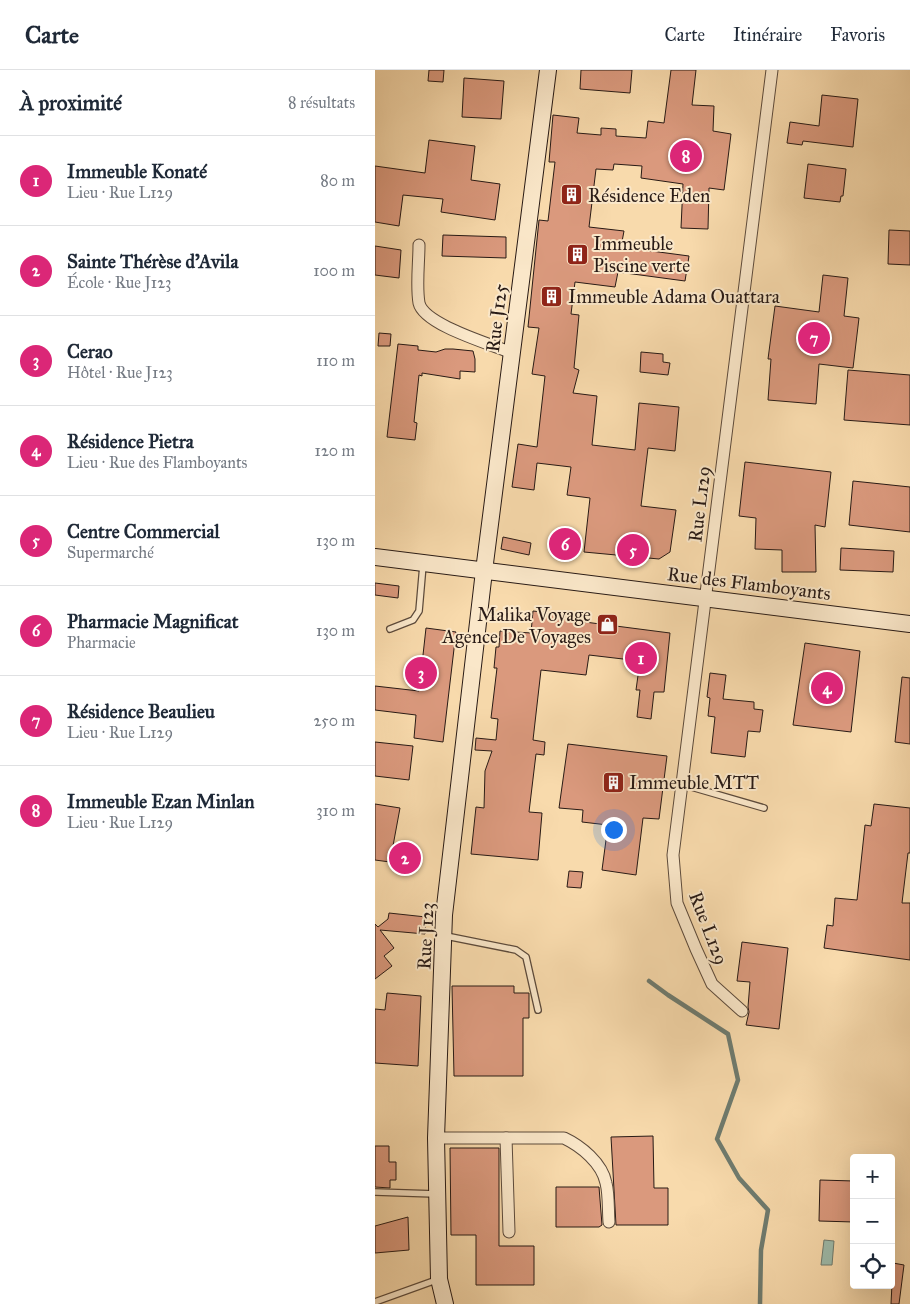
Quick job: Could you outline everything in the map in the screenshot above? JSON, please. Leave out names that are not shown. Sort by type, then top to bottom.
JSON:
[{"type":"street","name":"Rue J125","points":[[484,571],[548,70]]},
{"type":"street","name":"Rue L129","points":[[743,1011],[712,984],[677,903],[673,855],[772,70]]},
{"type":"street","points":[[419,244],[419,303],[425,315],[439,323],[512,353]]},
{"type":"street","name":"Rue des Flamboyants","points":[[375,557],[910,624]]},
{"type":"street","name":"Rue J123","points":[[445,1304],[439,1279],[436,1138],[444,935],[484,571]]},
{"type":"street","points":[[436,1138],[564,1138],[576,1144],[596,1163],[606,1181],[609,1222]]},
{"type":"street","points":[[506,1138],[509,1232]]},
{"type":"lane","points":[[390,629],[413,620],[419,611],[423,563]]},
{"type":"lane","points":[[681,784],[764,808]]},
{"type":"lane","points":[[444,935],[516,950],[526,957],[538,1010]]},
{"type":"lane","points":[[375,1192],[438,1194]]},
{"type":"lane","points":[[375,1302],[439,1279]]},
{"type":"shaded area","points":[[824,1240],[834,1241],[832,1265],[821,1265]]},
{"type":"building","points":[[429,70],[444,70],[443,82],[428,81]]},
{"type":"building","points":[[581,70],[632,70],[630,93],[580,89]]},
{"type":"building","points":[[671,70],[696,70],[692,105],[714,106],[713,131],[731,134],[724,190],[709,188],[708,229],[681,228],[683,184],[641,178],[642,166],[614,164],[613,170],[596,169],[589,227],[624,231],[621,247],[689,256],[685,281],[618,272],[615,287],[575,282],[571,314],[579,315],[574,368],[579,370],[573,393],[597,396],[592,445],[635,450],[639,403],[679,407],[675,451],[648,448],[641,506],[676,510],[670,552],[659,559],[584,552],[590,498],[567,495],[571,467],[537,463],[534,490],[512,487],[518,444],[537,447],[545,376],[532,374],[539,328],[528,327],[539,220],[548,221],[555,162],[549,162],[553,115],[579,118],[577,133],[601,135],[601,128],[616,129],[616,136],[646,138],[648,121],[664,123]]},
{"type":"building","points":[[464,78],[504,81],[501,119],[462,117]]},
{"type":"building","points":[[822,95],[858,99],[853,147],[803,141],[802,145],[787,143],[790,122],[819,126]]},
{"type":"building","points":[[429,140],[475,146],[471,180],[500,184],[495,220],[441,212],[443,199],[403,195],[399,226],[375,222],[375,166],[425,173]]},
{"type":"building","points":[[808,164],[846,169],[843,196],[841,196],[840,202],[804,198]]},
{"type":"building","points":[[889,230],[910,231],[910,265],[888,264]]},
{"type":"building","points":[[443,235],[506,237],[506,258],[442,256]]},
{"type":"building","points":[[375,246],[401,250],[399,278],[375,275]]},
{"type":"building","points":[[823,275],[848,278],[844,316],[859,318],[853,368],[819,364],[816,404],[768,400],[771,359],[768,359],[775,306],[819,312]]},
{"type":"building","points":[[379,333],[391,334],[390,346],[378,346]]},
{"type":"building","points":[[398,344],[418,346],[418,350],[436,352],[445,349],[473,351],[475,359],[475,372],[460,371],[460,379],[422,373],[422,376],[419,375],[414,422],[417,423],[415,440],[387,437]]},
{"type":"building","points":[[641,352],[663,354],[663,362],[670,363],[668,375],[640,372]]},
{"type":"building","points":[[848,370],[910,375],[910,425],[844,420]]},
{"type":"building","points":[[745,462],[831,472],[825,527],[815,525],[816,572],[782,572],[782,550],[755,549],[756,518],[739,516]]},
{"type":"building","points":[[853,481],[910,487],[910,532],[849,525]]},
{"type":"building","points":[[503,537],[531,543],[529,555],[501,549]]},
{"type":"building","points":[[841,548],[894,551],[893,572],[840,570]]},
{"type":"building","points":[[375,583],[399,586],[398,598],[375,595]]},
{"type":"building","points":[[533,611],[578,616],[577,621],[670,633],[664,692],[654,692],[651,719],[637,717],[640,690],[636,690],[640,661],[589,655],[586,675],[541,670],[533,740],[545,742],[544,755],[536,754],[529,812],[542,813],[538,860],[471,854],[476,807],[484,808],[485,771],[492,751],[475,750],[476,738],[496,740],[498,719],[491,718],[497,668],[494,668],[496,647],[499,647],[500,631],[531,633]]},
{"type":"building","points":[[426,628],[456,632],[443,742],[414,738],[416,715],[375,710],[375,686],[419,691]]},
{"type":"building","points":[[805,643],[860,651],[851,732],[793,725]]},
{"type":"building","points":[[710,673],[726,675],[723,699],[754,702],[754,709],[763,710],[760,732],[748,731],[745,757],[711,753],[715,717],[708,716],[710,698],[707,697]]},
{"type":"building","points":[[902,677],[910,678],[910,744],[895,742]]},
{"type":"building","points":[[375,742],[413,746],[409,780],[375,776]]},
{"type":"building","name":"Immeuble MTT","points":[[568,744],[667,756],[659,819],[643,818],[636,875],[602,870],[608,825],[582,822],[583,810],[559,808]]},
{"type":"building","points":[[375,804],[400,808],[390,862],[375,860]]},
{"type":"building","points":[[874,804],[910,808],[910,853],[908,853],[902,903],[910,903],[910,960],[824,948],[827,925],[833,926],[835,898],[857,900],[865,825],[871,826]]},
{"type":"building","points":[[569,871],[583,872],[581,888],[567,887]]},
{"type":"building","points":[[389,913],[426,917],[425,934],[380,930],[394,948],[384,956],[392,966],[375,979],[375,924],[378,927],[388,919]]},
{"type":"building","points":[[742,942],[788,948],[779,1029],[746,1025],[749,1012],[750,982],[737,981]]},
{"type":"building","points":[[452,986],[514,986],[514,993],[529,993],[529,1018],[523,1018],[523,1076],[454,1076]]},
{"type":"building","points":[[387,993],[421,996],[418,1066],[375,1063],[375,1009],[385,1010]]},
{"type":"building","points":[[653,1136],[654,1188],[668,1188],[668,1225],[616,1225],[611,1137]]},
{"type":"building","points":[[375,1146],[389,1146],[389,1162],[396,1162],[396,1180],[390,1180],[390,1188],[375,1187]]},
{"type":"building","points":[[450,1148],[499,1148],[499,1246],[534,1246],[534,1285],[476,1285],[476,1235],[451,1235]]},
{"type":"building","points":[[820,1180],[850,1181],[850,1222],[819,1221]]},
{"type":"building","points":[[556,1187],[599,1187],[602,1225],[599,1227],[556,1227]]},
{"type":"building","points":[[408,1217],[409,1250],[375,1253],[375,1226]]},
{"type":"building","points":[[895,1263],[904,1265],[899,1304],[891,1304],[892,1289],[895,1289]]},
{"type":"waterway","points":[[649,981],[728,1034],[738,1080],[717,1139],[739,1178],[768,1210],[761,1250],[760,1304]]},
{"type":"place","name":"Immeuble Ezan Minlan","points":[[686,156]]},
{"type":"place","name":"Résidence Eden","points":[[572,195]]},
{"type":"place","name":"Immeuble Piscine verte","points":[[577,254]]},
{"type":"place","name":"Immeuble Adama Ouattara","points":[[552,296]]},
{"type":"place","name":"Résidence Beaulieu","points":[[814,338]]},
{"type":"place","name":"Pharmacie Magnificat","points":[[565,544]]},
{"type":"place","name":"Centre Commercial","points":[[633,550]]},
{"type":"place","name":"Malika Voyage Agence De Voyages","points":[[607,625]]},
{"type":"place","name":"Immeuble Konaté","points":[[641,658]]},
{"type":"place","name":"Cerao","points":[[421,673]]},
{"type":"place","name":"Résidence Pietra","points":[[827,688]]},
{"type":"place","name":"Immeuble MTT","points":[[613,782]]},
{"type":"place","name":"Sainte Thérèse d’Avila","points":[[405,858]]}]
